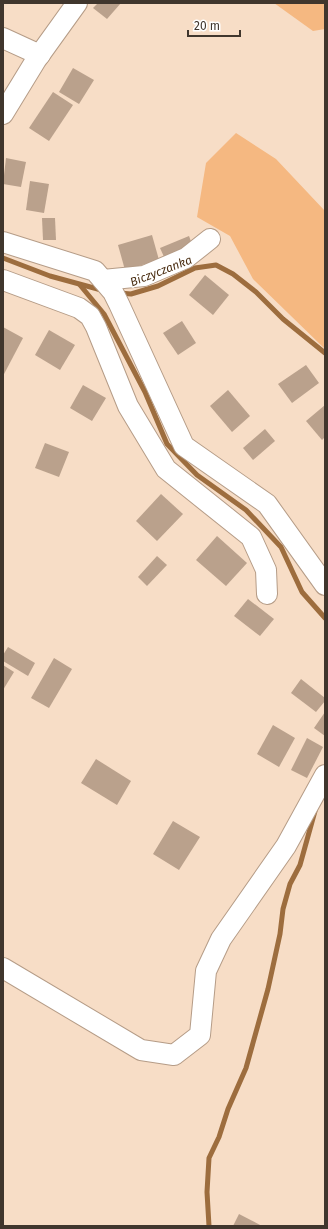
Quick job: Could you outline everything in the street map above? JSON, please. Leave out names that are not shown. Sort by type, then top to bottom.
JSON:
[{"type":"street","points":[[3,114],[40,55],[77,3]]},
{"type":"street","points":[[3,38],[40,55]]},
{"type":"street","points":[[112,292],[186,258],[210,239]]},
{"type":"street","points":[[3,242],[96,271],[112,292],[184,446],[267,504],[325,585]]},
{"type":"street","points":[[3,280],[80,308],[90,316],[96,327],[128,406],[166,469],[250,537],[266,570],[267,594]]},
{"type":"street","points":[[166,469],[184,446]]},
{"type":"street","points":[[3,968],[141,1050],[174,1056],[200,1035],[206,971],[221,939],[286,846],[325,774]]},
{"type":"shaded area","points":[[274,3],[325,3],[325,29],[313,31]]},
{"type":"shaded area","points":[[236,133],[276,159],[325,211],[325,349],[253,279],[230,236],[197,217],[206,163]]},
{"type":"building","points":[[98,3],[121,3],[107,19],[93,8]]},
{"type":"building","points":[[73,68],[94,80],[79,104],[59,92]]},
{"type":"building","points":[[53,92],[73,105],[49,141],[29,128]]},
{"type":"building","points":[[6,158],[26,162],[21,187],[3,184]]},
{"type":"building","points":[[30,181],[49,184],[44,213],[26,210]]},
{"type":"building","points":[[42,218],[55,218],[56,240],[43,240]]},
{"type":"building","points":[[152,235],[159,260],[125,270],[118,245]]},
{"type":"building","points":[[189,236],[193,247],[165,259],[160,248]]},
{"type":"building","points":[[205,275],[229,295],[213,315],[189,295]]},
{"type":"building","points":[[182,321],[196,343],[178,355],[163,333]]},
{"type":"building","points":[[3,327],[23,338],[3,376]]},
{"type":"building","points":[[49,330],[75,345],[60,370],[35,355]]},
{"type":"building","points":[[306,365],[319,383],[292,403],[278,384]]},
{"type":"building","points":[[83,385],[106,398],[92,421],[70,408]]},
{"type":"building","points":[[228,390],[250,416],[232,432],[210,406]]},
{"type":"building","points":[[325,405],[325,437],[322,440],[306,421]]},
{"type":"building","points":[[265,429],[275,441],[253,460],[243,448]]},
{"type":"building","points":[[45,443],[69,452],[59,477],[35,468]]},
{"type":"building","points":[[161,494],[183,514],[157,541],[136,521]]},
{"type":"building","points":[[217,536],[247,563],[226,586],[196,560]]},
{"type":"building","points":[[157,556],[167,565],[147,586],[138,577]]},
{"type":"building","points":[[248,599],[274,619],[260,636],[234,616]]},
{"type":"building","points":[[8,647],[35,663],[28,676],[3,661],[3,655]]},
{"type":"building","points":[[54,658],[72,669],[49,708],[31,698]]},
{"type":"building","points":[[3,665],[14,672],[3,690]]},
{"type":"building","points":[[301,679],[325,698],[325,701],[316,712],[291,693]]},
{"type":"building","points":[[325,712],[325,736],[314,728]]},
{"type":"building","points":[[273,725],[295,738],[279,767],[257,754]]},
{"type":"building","points":[[307,738],[323,747],[307,778],[291,770]]},
{"type":"building","points":[[96,759],[131,781],[117,805],[81,783]]},
{"type":"building","points":[[173,821],[200,837],[179,870],[153,854]]},
{"type":"building","points":[[239,1214],[262,1226],[233,1226]]},
{"type":"waterway","name":"Biczyczanka","points":[[3,258],[50,276],[105,291]]},
{"type":"waterway","name":"Biczyczanka","points":[[119,293],[131,294],[158,286],[195,268],[216,265],[233,274],[256,292],[283,319],[325,353]]},
{"type":"waterway","points":[[80,285],[104,314],[145,392],[167,444],[197,475],[246,510],[281,547],[302,592],[325,618]]},
{"type":"waterway","points":[[209,1226],[207,1192],[209,1158],[219,1137],[228,1109],[246,1068],[268,989],[280,934],[283,909],[290,884],[300,865],[315,811]]}]
